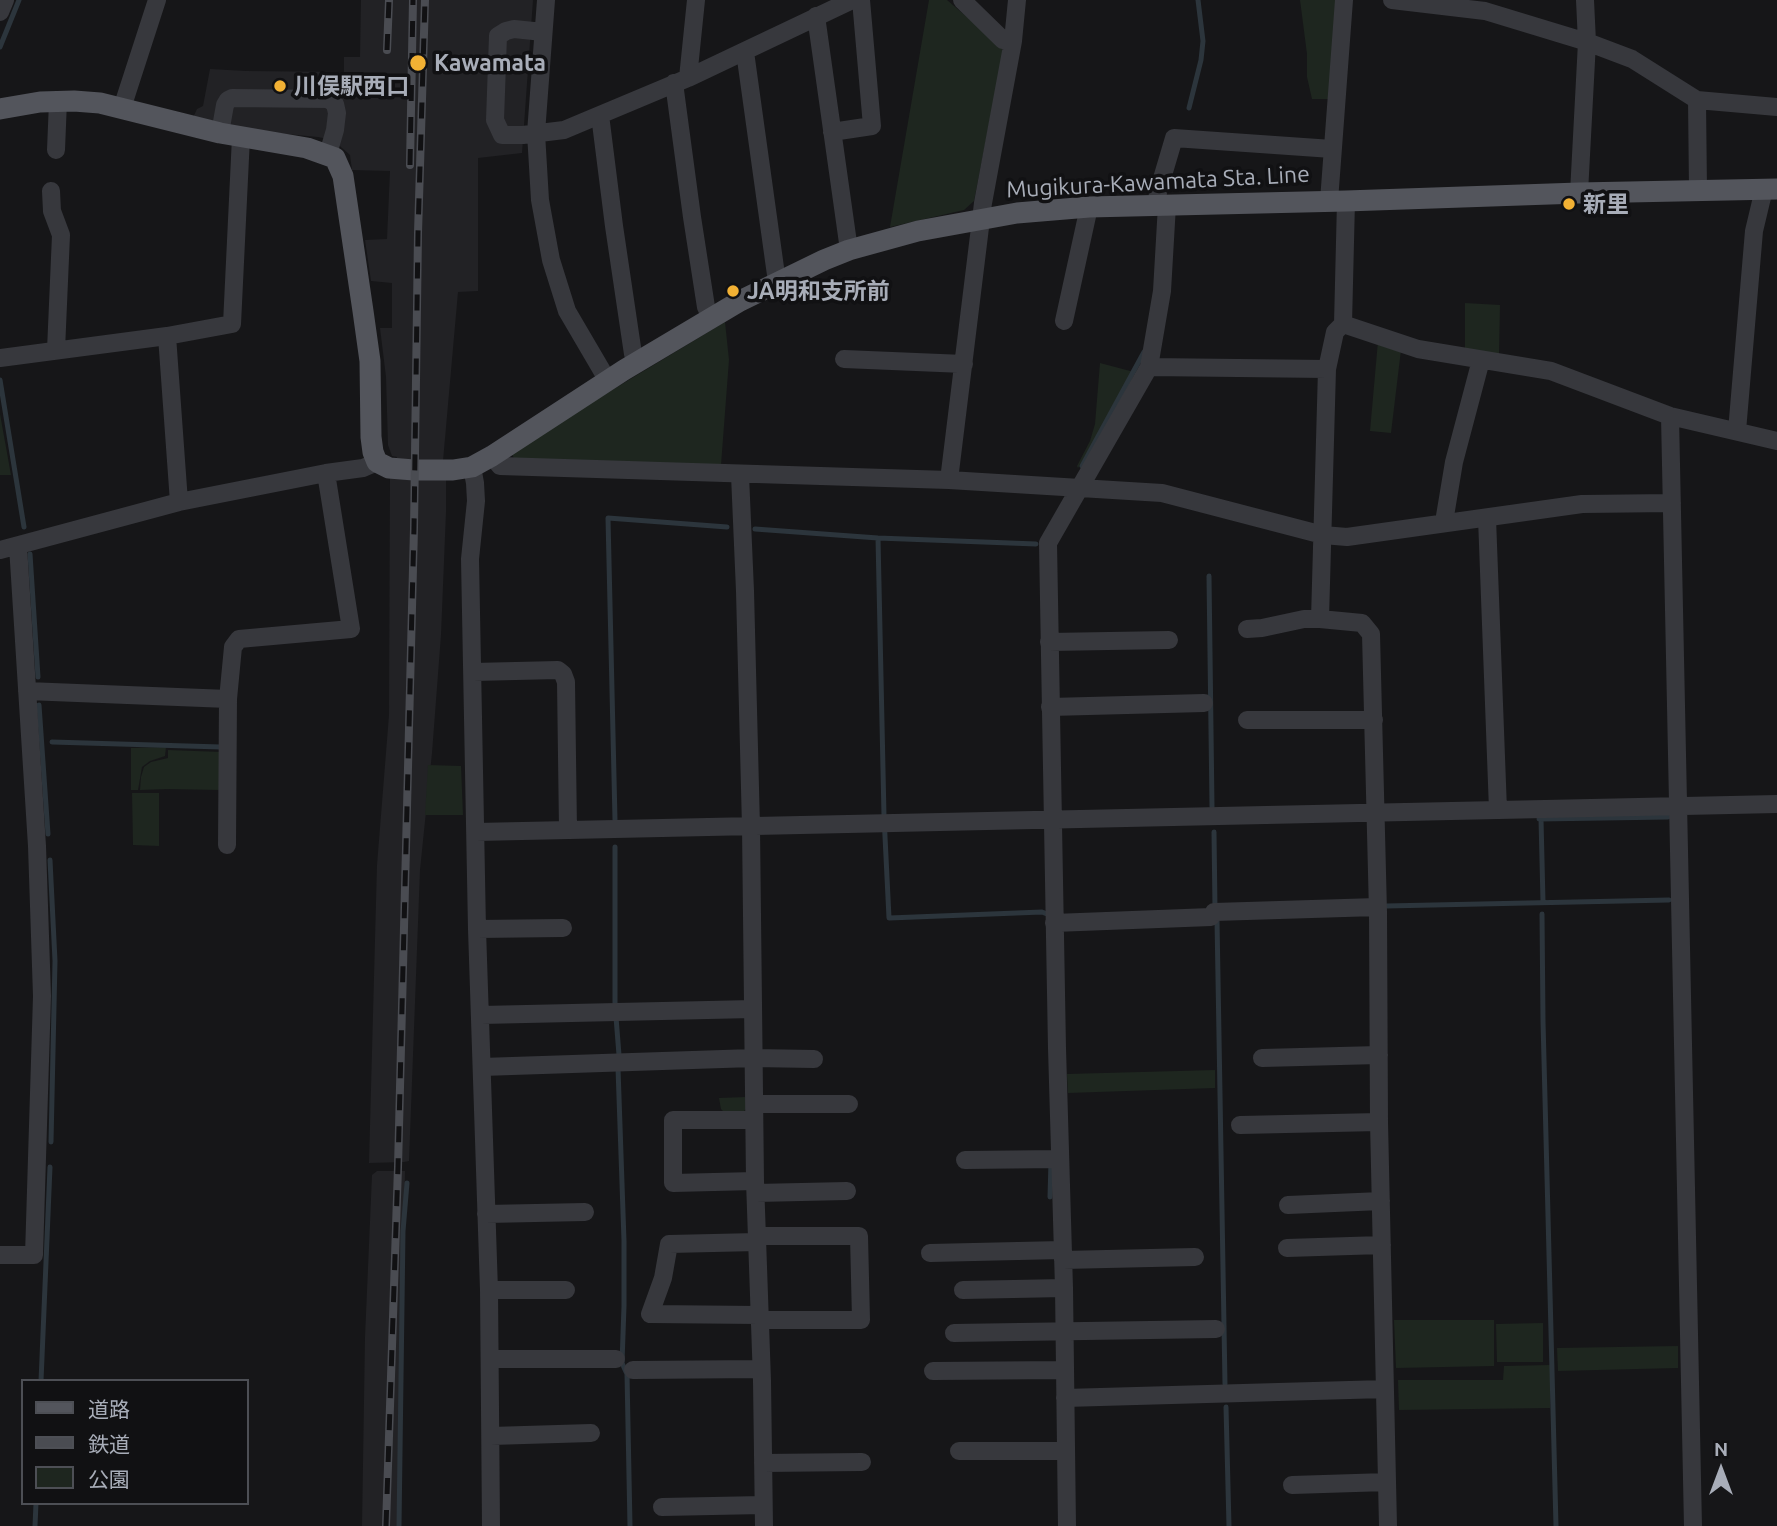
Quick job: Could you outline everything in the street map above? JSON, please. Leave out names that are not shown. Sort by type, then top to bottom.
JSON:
[{"type":"main road","points":[[0,109],[40,102],[100,103],[230,135],[307,148],[335,158],[343,176],[370,361],[371,437],[377,462]]},
{"type":"main road","name":"Mugikura-Kawamata Sta. Line","points":[[377,462],[388,468],[414,470],[472,467],[711,317],[777,282],[849,250],[918,231],[1017,213],[1089,207],[1770,189]]},
{"type":"street","points":[[0,12],[5,0]]},
{"type":"street","points":[[122,108],[157,0]]},
{"type":"street","points":[[546,0],[536,133],[540,200],[551,260],[567,311],[608,381]]},
{"type":"street","points":[[696,0],[681,81],[692,217],[706,307],[711,317]]},
{"type":"street","points":[[543,32],[514,29],[498,36],[495,120],[502,135],[564,130],[681,81],[852,0]]},
{"type":"street","points":[[832,132],[872,126],[861,0]]},
{"type":"street","points":[[962,0],[1003,40],[1013,41]]},
{"type":"street","points":[[949,480],[981,219],[1013,41],[1017,0]]},
{"type":"street","points":[[1320,619],[1327,369],[1335,332],[1343,324],[1338,201],[1332,149],[1344,0]]},
{"type":"street","points":[[1392,0],[1485,11],[1587,42],[1632,59],[1697,100],[1777,107]]},
{"type":"street","points":[[1578,193],[1587,42],[1585,0]]},
{"type":"street","points":[[816,16],[849,250]]},
{"type":"street","points":[[744,52],[777,282]]},
{"type":"street","points":[[0,358],[167,336],[233,324],[230,135],[225,106],[228,100],[328,99],[335,104],[337,113],[328,154]]},
{"type":"street","points":[[1697,100],[1698,190]]},
{"type":"street","points":[[56,150],[58,102]]},
{"type":"street","points":[[600,115],[633,354],[639,361]]},
{"type":"street","points":[[1067,1526],[1048,543],[1149,367],[1162,291],[1162,205],[1158,192],[1174,138],[1332,149]]},
{"type":"street","points":[[1737,431],[1754,231],[1770,189]]},
{"type":"street","points":[[51,191],[52,211],[61,235],[57,350]]},
{"type":"street","points":[[1064,321],[1089,207]]},
{"type":"street","points":[[1343,324],[1418,349],[1551,371],[1670,416],[1777,441]]},
{"type":"street","points":[[167,336],[179,502]]},
{"type":"street","points":[[844,359],[964,364]]},
{"type":"street","points":[[1444,522],[1454,462],[1481,360]]},
{"type":"street","points":[[1149,367],[1327,369]]},
{"type":"street","points":[[1670,416],[1693,1526]]},
{"type":"street","points":[[492,456],[500,466],[949,480],[1162,493],[1323,535],[1347,537],[1581,504],[1672,503]]},
{"type":"street","points":[[0,1255],[34,1255],[43,996],[27,691],[9,548],[179,502],[363,468],[377,462]]},
{"type":"street","points":[[472,467],[476,501],[470,548],[477,929],[489,1290],[491,1526]]},
{"type":"street","points":[[228,845],[228,699],[233,647],[239,639],[351,629],[326,473]]},
{"type":"street","points":[[740,475],[751,827],[755,1187],[764,1526]]},
{"type":"street","points":[[1487,518],[1498,810]]},
{"type":"street","points":[[1247,629],[1320,619],[1362,623],[1371,634],[1388,1526]]},
{"type":"street","points":[[1049,642],[1169,640]]},
{"type":"street","points":[[473,672],[558,670],[563,674],[566,682],[568,830]]},
{"type":"street","points":[[27,691],[228,699]]},
{"type":"street","points":[[1050,706],[1203,703]]},
{"type":"street","points":[[1247,720],[1374,720]]},
{"type":"street","points":[[476,832],[1777,804]]},
{"type":"street","points":[[1054,923],[1377,907]]},
{"type":"street","points":[[477,929],[563,928]]},
{"type":"street","points":[[481,1015],[753,1009]]},
{"type":"street","points":[[1262,1058],[1379,1055]]},
{"type":"street","points":[[482,1067],[753,1058],[814,1059]]},
{"type":"street","points":[[847,1191],[673,1183],[673,1120],[849,1104]]},
{"type":"street","points":[[1240,1125],[1379,1122]]},
{"type":"street","points":[[965,1160],[1059,1159]]},
{"type":"street","points":[[1288,1205],[1381,1201]]},
{"type":"street","points":[[486,1214],[584,1212]]},
{"type":"street","points":[[859,1236],[861,1320],[759,1317],[650,1314],[663,1278],[669,1244],[859,1236]]},
{"type":"street","points":[[1287,1248],[1382,1245]]},
{"type":"street","points":[[930,1253],[1195,1257]]},
{"type":"street","points":[[962,1290],[1064,1288]]},
{"type":"street","points":[[489,1290],[566,1290]]},
{"type":"street","points":[[954,1333],[1216,1329]]},
{"type":"street","points":[[490,1359],[616,1359]]},
{"type":"street","points":[[633,1370],[761,1368]]},
{"type":"street","points":[[933,1371],[1064,1370]]},
{"type":"street","points":[[1065,1398],[1385,1389]]},
{"type":"street","points":[[491,1436],[591,1433]]},
{"type":"street","points":[[959,1451],[1065,1451]]},
{"type":"street","points":[[763,1463],[862,1462]]},
{"type":"street","points":[[1292,1485],[1387,1482]]},
{"type":"street","points":[[662,1507],[763,1505]]},
{"type":"shaded area","points":[[361,0],[533,0],[522,153],[478,158],[478,291],[458,292],[443,461],[397,459],[392,456],[388,445],[386,377],[380,328],[392,328],[392,283],[371,281],[365,240],[387,239],[390,171],[352,170],[350,155],[333,140],[243,130],[192,120],[197,109],[203,106],[210,69],[344,72],[344,57],[360,57]]},
{"type":"shaded area","points":[[390,477],[446,478],[446,512],[441,635],[420,870],[409,1161],[369,1163],[377,865],[389,715]]},
{"type":"shaded area","points":[[377,1171],[405,1171],[398,1526],[362,1526],[365,1337],[372,1175]]},
{"type":"green space","points":[[929,0],[947,0],[1002,47],[1002,58],[974,201],[964,210],[890,227]]},
{"type":"green space","points":[[1300,0],[1337,0],[1329,99],[1312,99],[1307,77]]},
{"type":"green space","points":[[1465,303],[1500,305],[1499,355],[1465,349]]},
{"type":"green space","points":[[725,322],[729,360],[721,465],[514,459],[511,451]]},
{"type":"green space","points":[[1378,341],[1401,350],[1391,433],[1370,431]]},
{"type":"green space","points":[[1100,363],[1134,372],[1078,468],[1095,424]]},
{"type":"green space","points":[[0,414],[11,475],[0,475]]},
{"type":"green space","points":[[166,747],[165,756],[142,767],[138,790],[131,790],[131,748]]},
{"type":"green space","points":[[168,750],[222,752],[221,790],[140,790],[144,767],[151,762],[168,758]]},
{"type":"green space","points":[[428,765],[461,766],[463,815],[425,815]]},
{"type":"green space","points":[[132,793],[159,793],[159,846],[133,845]]},
{"type":"green space","points":[[1215,1070],[1215,1088],[1068,1093],[1067,1074]]},
{"type":"green space","points":[[746,1097],[746,1109],[742,1113],[725,1113],[721,1109],[719,1098]]},
{"type":"green space","points":[[1394,1320],[1494,1320],[1494,1366],[1396,1368]]},
{"type":"green space","points":[[1543,1323],[1543,1362],[1497,1362],[1496,1324]]},
{"type":"green space","points":[[1678,1346],[1678,1368],[1558,1371],[1557,1348]]},
{"type":"green space","points":[[1550,1365],[1550,1408],[1399,1410],[1398,1380],[1503,1380],[1504,1366]]},
{"type":"waterway","points":[[0,47],[19,0]]},
{"type":"waterway","points":[[1189,108],[1203,41],[1198,0]]},
{"type":"waterway","points":[[1082,466],[1144,352]]},
{"type":"waterway","points":[[0,380],[24,527]]},
{"type":"waterway","points":[[615,820],[608,518],[727,527]]},
{"type":"waterway","points":[[755,529],[878,538],[1036,544]]},
{"type":"waterway","points":[[878,538],[889,918],[1042,912],[1047,914]]},
{"type":"waterway","points":[[30,554],[38,677]]},
{"type":"waterway","points":[[1209,576],[1212,807]]},
{"type":"waterway","points":[[39,705],[48,834]]},
{"type":"waterway","points":[[52,742],[221,747]]},
{"type":"waterway","points":[[1539,819],[1668,817]]},
{"type":"waterway","points":[[1541,819],[1543,902]]},
{"type":"waterway","points":[[1214,832],[1215,909]]},
{"type":"waterway","points":[[615,847],[615,1005]]},
{"type":"waterway","points":[[50,860],[55,961],[51,1142]]},
{"type":"waterway","points":[[1386,906],[1669,900]]},
{"type":"waterway","points":[[1542,914],[1556,1526]]},
{"type":"waterway","points":[[1217,920],[1225,1384]]},
{"type":"waterway","points":[[616,1017],[619,1055]]},
{"type":"waterway","points":[[618,1068],[624,1241],[622,1363],[627,1374],[630,1526]]},
{"type":"waterway","points":[[1050,1197],[1051,1161]]},
{"type":"waterway","points":[[41,1379],[50,1167]]},
{"type":"waterway","points":[[399,1526],[403,1231],[407,1183]]},
{"type":"waterway","points":[[1226,1407],[1229,1526]]},
{"type":"waterway","points":[[35,1526],[36,1505]]},
{"type":"railway","points":[[387,50],[389,0]]},
{"type":"railway","points":[[410,165],[413,0]]},
{"type":"railway","points":[[386,1526],[398,1167],[425,0]]},
{"type":"place","name":"Kawamata","points":[[418,63]]},
{"type":"place","name":"川俣駅西口","points":[[280,86]]},
{"type":"place","name":"新里","points":[[1569,204]]},
{"type":"place","name":"JA明和支所前","points":[[733,291]]}]
